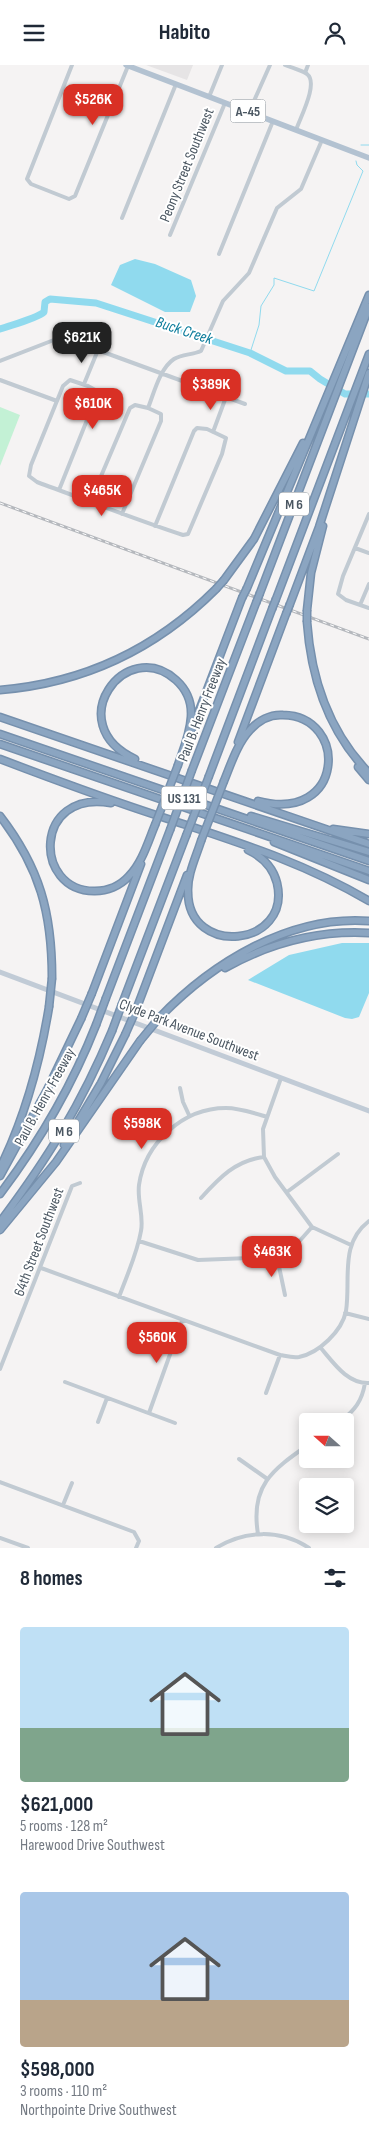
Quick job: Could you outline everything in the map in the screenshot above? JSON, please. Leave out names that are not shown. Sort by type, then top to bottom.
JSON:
[{"type":"highway","points":[[0,691],[32,687],[71,678],[123,658],[166,632],[216,589],[244,555],[266,518],[356,334],[369,295]]},
{"type":"highway","name":"Paul B. Henry Freeway","points":[[0,1193],[24,1161],[56,1110],[77,1070],[96,1025],[356,334],[369,305]]},
{"type":"highway","name":"Paul B. Henry Freeway","points":[[0,1222],[40,1168],[68,1124],[91,1080],[112,1031],[369,354]]},
{"type":"highway","points":[[369,373],[314,559],[307,610],[312,667],[324,705],[344,747],[369,780]]},
{"type":"highway","points":[[0,1176],[48,1090],[92,993],[242,599],[319,411]]},
{"type":"highway","points":[[41,1179],[87,1107],[136,1010],[290,604],[349,438]]},
{"type":"highway","points":[[166,773],[121,751],[112,743],[103,728],[101,714],[105,693],[114,681],[127,672],[147,668],[163,671],[178,681],[189,699],[191,708],[190,726],[178,765]]},
{"type":"highway","points":[[324,705],[344,741],[369,773]]},
{"type":"highway","points":[[224,781],[246,735],[257,723],[267,717],[279,715],[299,717],[318,731],[326,743],[329,759],[326,774],[318,789],[306,800],[291,805],[277,805],[226,794]]},
{"type":"highway","points":[[0,717],[369,844]]},
{"type":"highway","name":"US 131","points":[[0,734],[369,861]]},
{"type":"highway","name":"US 131","points":[[0,744],[369,871]]},
{"type":"highway","points":[[0,759],[288,860],[330,879],[369,901]]},
{"type":"highway","points":[[192,800],[252,816],[369,853]]},
{"type":"highway","points":[[150,813],[99,801],[75,805],[58,819],[51,835],[50,849],[55,866],[64,879],[79,888],[97,891],[111,888],[125,880],[134,870],[155,825]]},
{"type":"highway","points":[[0,816],[27,855],[40,885],[50,925],[52,978],[49,1007],[39,1057],[15,1134],[0,1168]]},
{"type":"highway","points":[[217,819],[369,881]]},
{"type":"highway","points":[[303,821],[345,831],[369,834]]},
{"type":"highway","points":[[201,841],[188,885],[188,899],[194,915],[204,927],[224,937],[236,938],[256,931],[270,918],[277,903],[278,885],[273,872],[259,855],[213,835]]},
{"type":"highway","points":[[0,1230],[74,1138],[140,1041],[178,999],[199,982],[241,954],[288,933],[328,922],[369,921]]},
{"type":"highway","points":[[199,982],[244,958],[287,941],[335,933],[369,933]]},
{"type":"main road","name":"A-45","points":[[127,65],[369,158]]},
{"type":"main road","name":"Clyde Park Avenue Southwest","points":[[0,972],[369,1111]]},
{"type":"street","points":[[72,65],[28,178],[31,184],[72,198],[127,65]]},
{"type":"street","points":[[209,97],[222,65]]},
{"type":"street","points":[[249,112],[270,65]]},
{"type":"street","points":[[285,65],[305,73],[310,79],[312,87],[296,130]]},
{"type":"street","points":[[305,73],[308,65]]},
{"type":"street","points":[[122,218],[176,84]]},
{"type":"street","name":"Peony Street Southwest","points":[[170,235],[225,103]]},
{"type":"street","points":[[219,254],[273,121]]},
{"type":"street","points":[[148,407],[162,374],[174,359],[198,352],[203,347],[223,301],[249,273],[277,208],[301,189],[322,140]]},
{"type":"street","points":[[0,361],[59,338],[65,339],[245,404]]},
{"type":"street","points":[[84,384],[98,350]]},
{"type":"street","points":[[0,380],[57,401]]},
{"type":"street","points":[[58,490],[97,395],[97,391],[93,388],[70,380],[66,382],[57,401],[31,465],[29,476],[34,481],[58,490],[122,514],[155,526],[183,535],[188,534],[226,444],[226,438],[197,427],[155,526]]},
{"type":"street","points":[[213,432],[226,397]]},
{"type":"street","points":[[90,502],[130,408],[135,405],[148,407],[159,412],[162,417],[122,514]]},
{"type":"street","points":[[369,514],[338,589],[338,594],[346,600],[369,608]]},
{"type":"street","points":[[355,548],[369,553]]},
{"type":"street","points":[[360,605],[369,584]]},
{"type":"street","points":[[281,1078],[266,1117],[262,1136],[264,1157],[269,1168],[312,1227],[351,1245]]},
{"type":"street","points":[[180,1088],[189,1115]]},
{"type":"street","points":[[119,1297],[139,1241],[142,1221],[139,1186],[144,1169],[160,1138],[189,1115],[212,1109],[227,1107],[242,1109],[266,1117]]},
{"type":"street","points":[[287,1192],[338,1154]]},
{"type":"street","points":[[201,1198],[232,1167],[264,1157]]},
{"type":"street","name":"64th Street Southwest","points":[[0,1369],[72,1186],[80,1183]]},
{"type":"street","points":[[41,1268],[182,1321],[280,1355],[300,1357],[320,1347],[334,1333],[346,1313],[347,1260],[351,1245],[363,1226],[369,1221]]},
{"type":"street","points":[[139,1241],[198,1260],[277,1257],[296,1245],[312,1227]]},
{"type":"street","points":[[277,1257],[285,1295]]},
{"type":"street","points":[[346,1313],[369,1319]]},
{"type":"street","points":[[149,1413],[182,1321]]},
{"type":"street","points":[[320,1347],[342,1373],[350,1378],[367,1383],[359,1404],[349,1413]]},
{"type":"street","points":[[266,1393],[280,1355]]},
{"type":"street","points":[[65,1382],[175,1423]]},
{"type":"street","points":[[98,1423],[107,1397]]},
{"type":"street","points":[[258,1533],[257,1502],[266,1478],[280,1464],[299,1451]]},
{"type":"street","points":[[239,1459],[266,1478]]},
{"type":"street","points":[[0,1482],[134,1532],[138,1536],[139,1541],[136,1548]]},
{"type":"street","points":[[63,1505],[72,1483]]},
{"type":"street","points":[[216,1548],[239,1537],[258,1533],[288,1537],[309,1548]]},
{"type":"street","points":[[0,1538],[28,1548]]},
{"type":"shaded area","points":[[146,65],[193,65],[187,80]]},
{"type":"green space","points":[[0,407],[20,415],[0,466]]},
{"type":"water","points":[[135,259],[155,264],[191,280],[196,296],[190,312],[165,312],[111,285],[120,265]]},
{"type":"water","points":[[342,943],[369,943],[369,993],[359,1017],[345,1018],[248,980],[289,955]]},
{"type":"waterway","points":[[361,145],[369,145]]},
{"type":"waterway","points":[[250,353],[259,325],[261,306],[274,285],[274,278],[314,291],[363,171],[356,161]]},
{"type":"waterway","name":"Buck Creek","points":[[0,329],[40,315],[44,312],[45,302],[50,299],[96,303],[250,353],[286,371],[310,371],[345,394],[369,394]]},
{"type":"railway","points":[[0,503],[369,639]]}]
